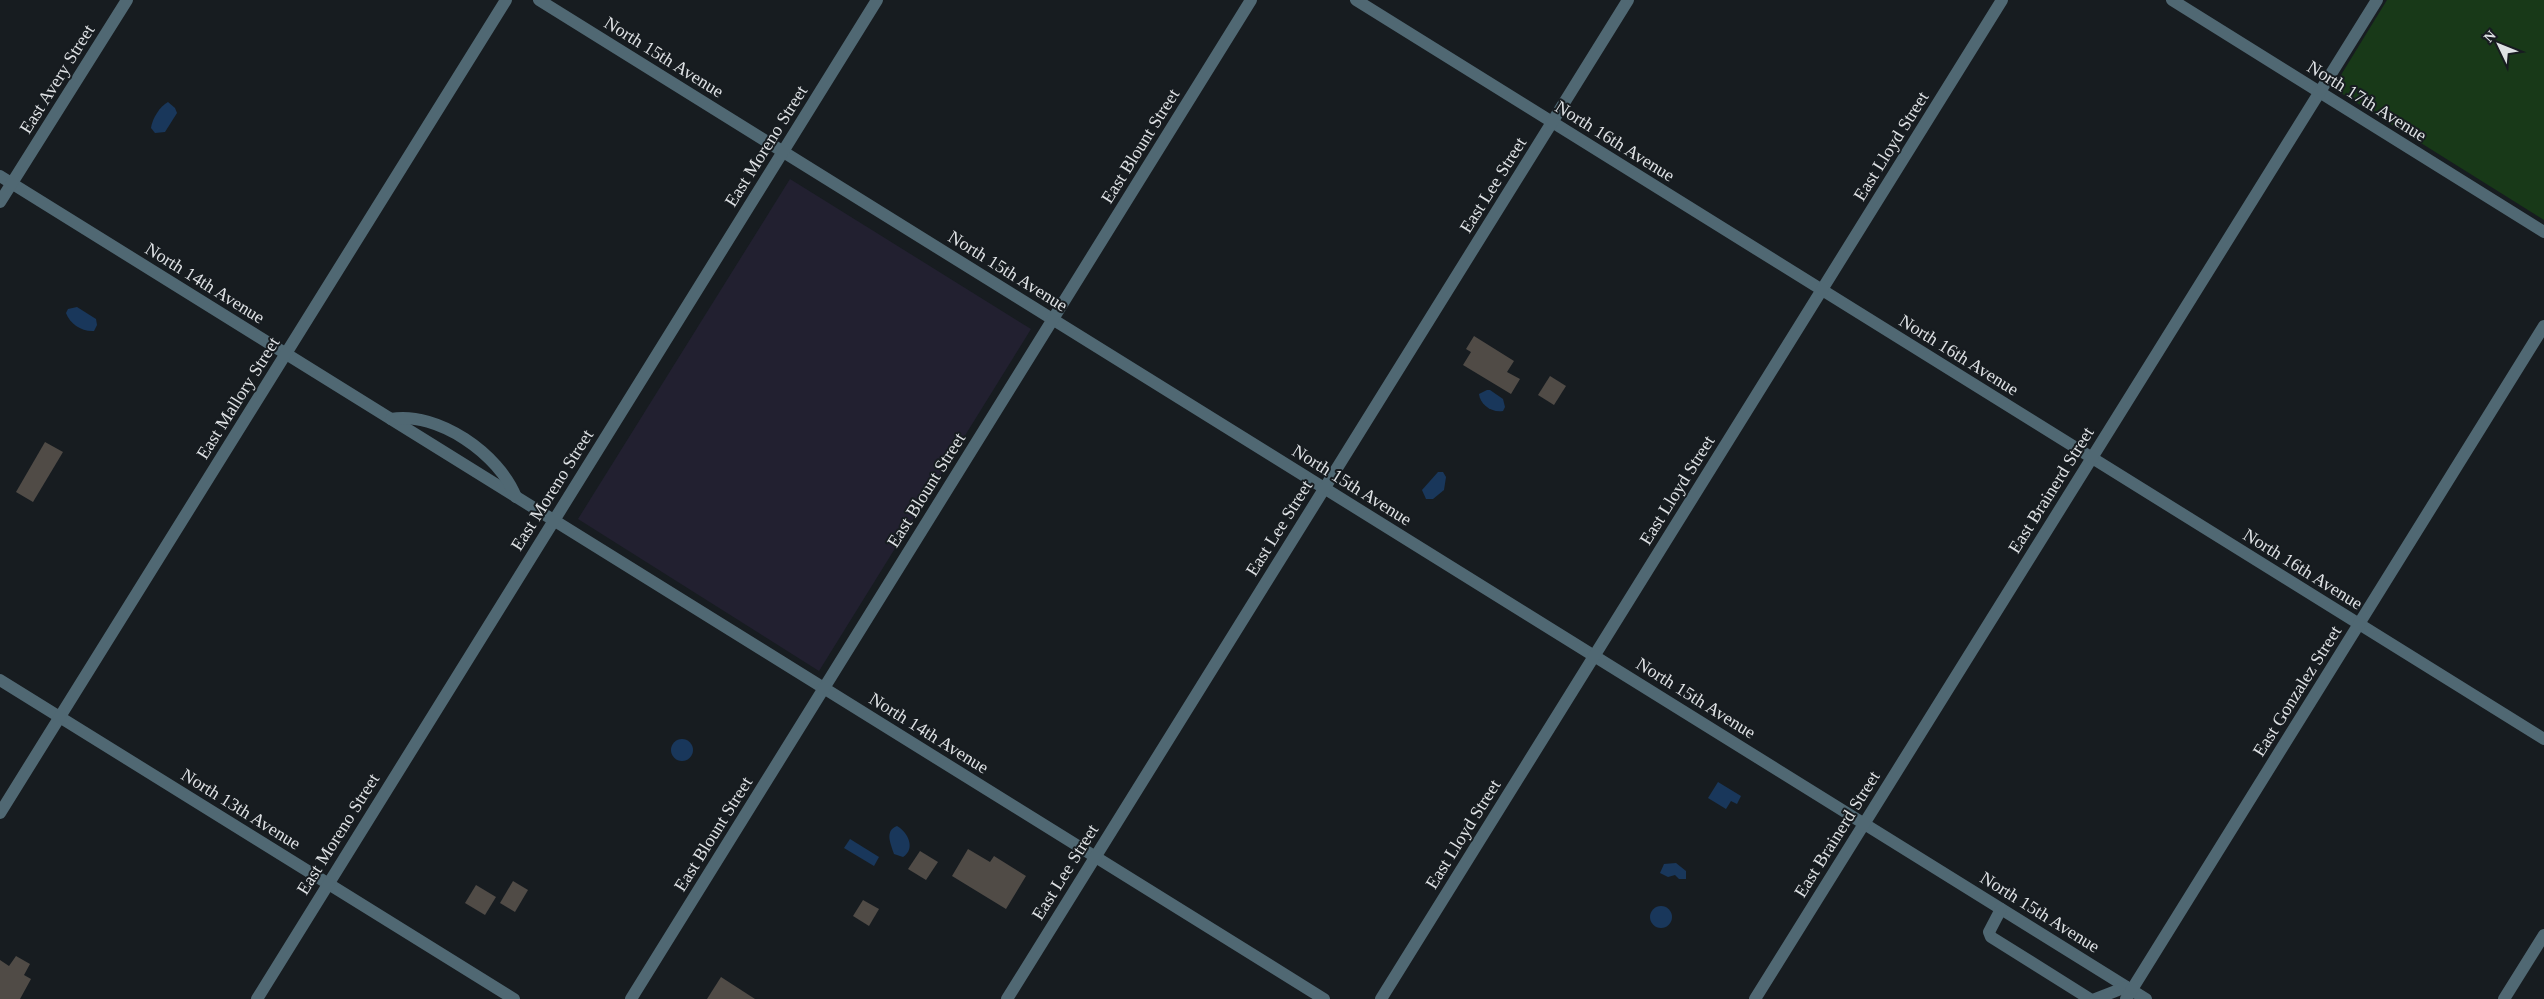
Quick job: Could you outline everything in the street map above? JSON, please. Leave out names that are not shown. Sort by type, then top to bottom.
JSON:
[{"type":"street","name":"East Avery Street","points":[[0,202],[127,0]]},
{"type":"street","name":"East Mallory Street","points":[[0,813],[506,0]]},
{"type":"street","name":"North 15th Avenue","points":[[539,0],[2001,909],[2128,992],[2146,999]]},
{"type":"street","name":"East Moreno Street","points":[[257,999],[877,0]]},
{"type":"street","name":"East Blount Street","points":[[631,999],[1251,0]]},
{"type":"street","name":"North 16th Avenue","points":[[1356,0],[2544,739]]},
{"type":"street","name":"East Lee Street","points":[[1007,999],[1628,0]]},
{"type":"street","name":"East Lloyd Street","points":[[1381,999],[2002,0]]},
{"type":"street","name":"North 17th Avenue","points":[[2172,0],[2544,232]]},
{"type":"street","name":"East Brainerd Street","points":[[1755,999],[2377,0]]},
{"type":"street","name":"North 14th Avenue","points":[[0,176],[1324,999]]},
{"type":"street","name":"East Gonzalez Street","points":[[2128,992],[2544,326]]},
{"type":"street","points":[[391,419],[404,417],[444,428],[472,444],[487,456],[504,474],[516,497]]},
{"type":"street","name":"North 13th Avenue","points":[[0,680],[514,999]]},
{"type":"street","points":[[2001,909],[1988,932],[1991,937],[2090,999]]},
{"type":"street","points":[[2504,999],[2544,935]]},
{"type":"street","points":[[2095,999],[2128,992]]},
{"type":"shaded area","points":[[790,179],[1031,329],[819,671],[578,519]]},
{"type":"green space","points":[[2387,0],[2544,0],[2544,220],[2333,88]]},
{"type":"water","points":[[168,102],[175,108],[177,113],[165,132],[155,133],[151,128],[153,121],[159,110]]},
{"type":"water","points":[[77,307],[96,319],[97,325],[94,331],[81,329],[70,321],[66,313],[68,309]]},
{"type":"water","points":[[1487,390],[1503,399],[1505,407],[1503,411],[1494,411],[1481,401],[1479,394]]},
{"type":"water","points":[[1438,472],[1443,472],[1446,477],[1444,490],[1433,499],[1426,499],[1422,490]]},
{"type":"water","points":[[682,739],[690,742],[693,750],[690,758],[682,761],[674,758],[671,750],[674,742]]},
{"type":"water","points":[[1718,782],[1741,796],[1737,804],[1731,801],[1726,809],[1708,798]]},
{"type":"water","points":[[897,826],[907,836],[910,845],[907,854],[903,857],[894,854],[890,842],[891,831]]},
{"type":"water","points":[[850,839],[879,857],[874,866],[844,848]]},
{"type":"water","points":[[1676,863],[1686,871],[1686,879],[1679,879],[1675,875],[1668,877],[1660,873],[1664,864]]},
{"type":"water","points":[[1661,906],[1669,909],[1672,917],[1669,925],[1661,928],[1653,925],[1650,917],[1653,909]]},
{"type":"building","points":[[1474,336],[1514,361],[1507,372],[1520,379],[1511,394],[1463,365],[1471,352],[1466,349]]},
{"type":"building","points":[[1550,376],[1566,386],[1554,405],[1538,395]]},
{"type":"building","points":[[45,442],[63,452],[33,502],[16,492]]},
{"type":"building","points":[[968,849],[990,862],[994,856],[1026,876],[1006,909],[952,876]]},
{"type":"building","points":[[920,851],[938,862],[926,880],[908,869]]},
{"type":"building","points":[[513,881],[528,890],[515,912],[500,903]]},
{"type":"building","points":[[476,885],[496,897],[485,915],[465,903]]},
{"type":"building","points":[[863,900],[879,909],[869,926],[853,916]]},
{"type":"building","points":[[16,956],[30,964],[24,975],[31,979],[20,999],[0,999],[0,960],[9,966]]},
{"type":"building","points":[[721,977],[755,999],[707,999]]}]
